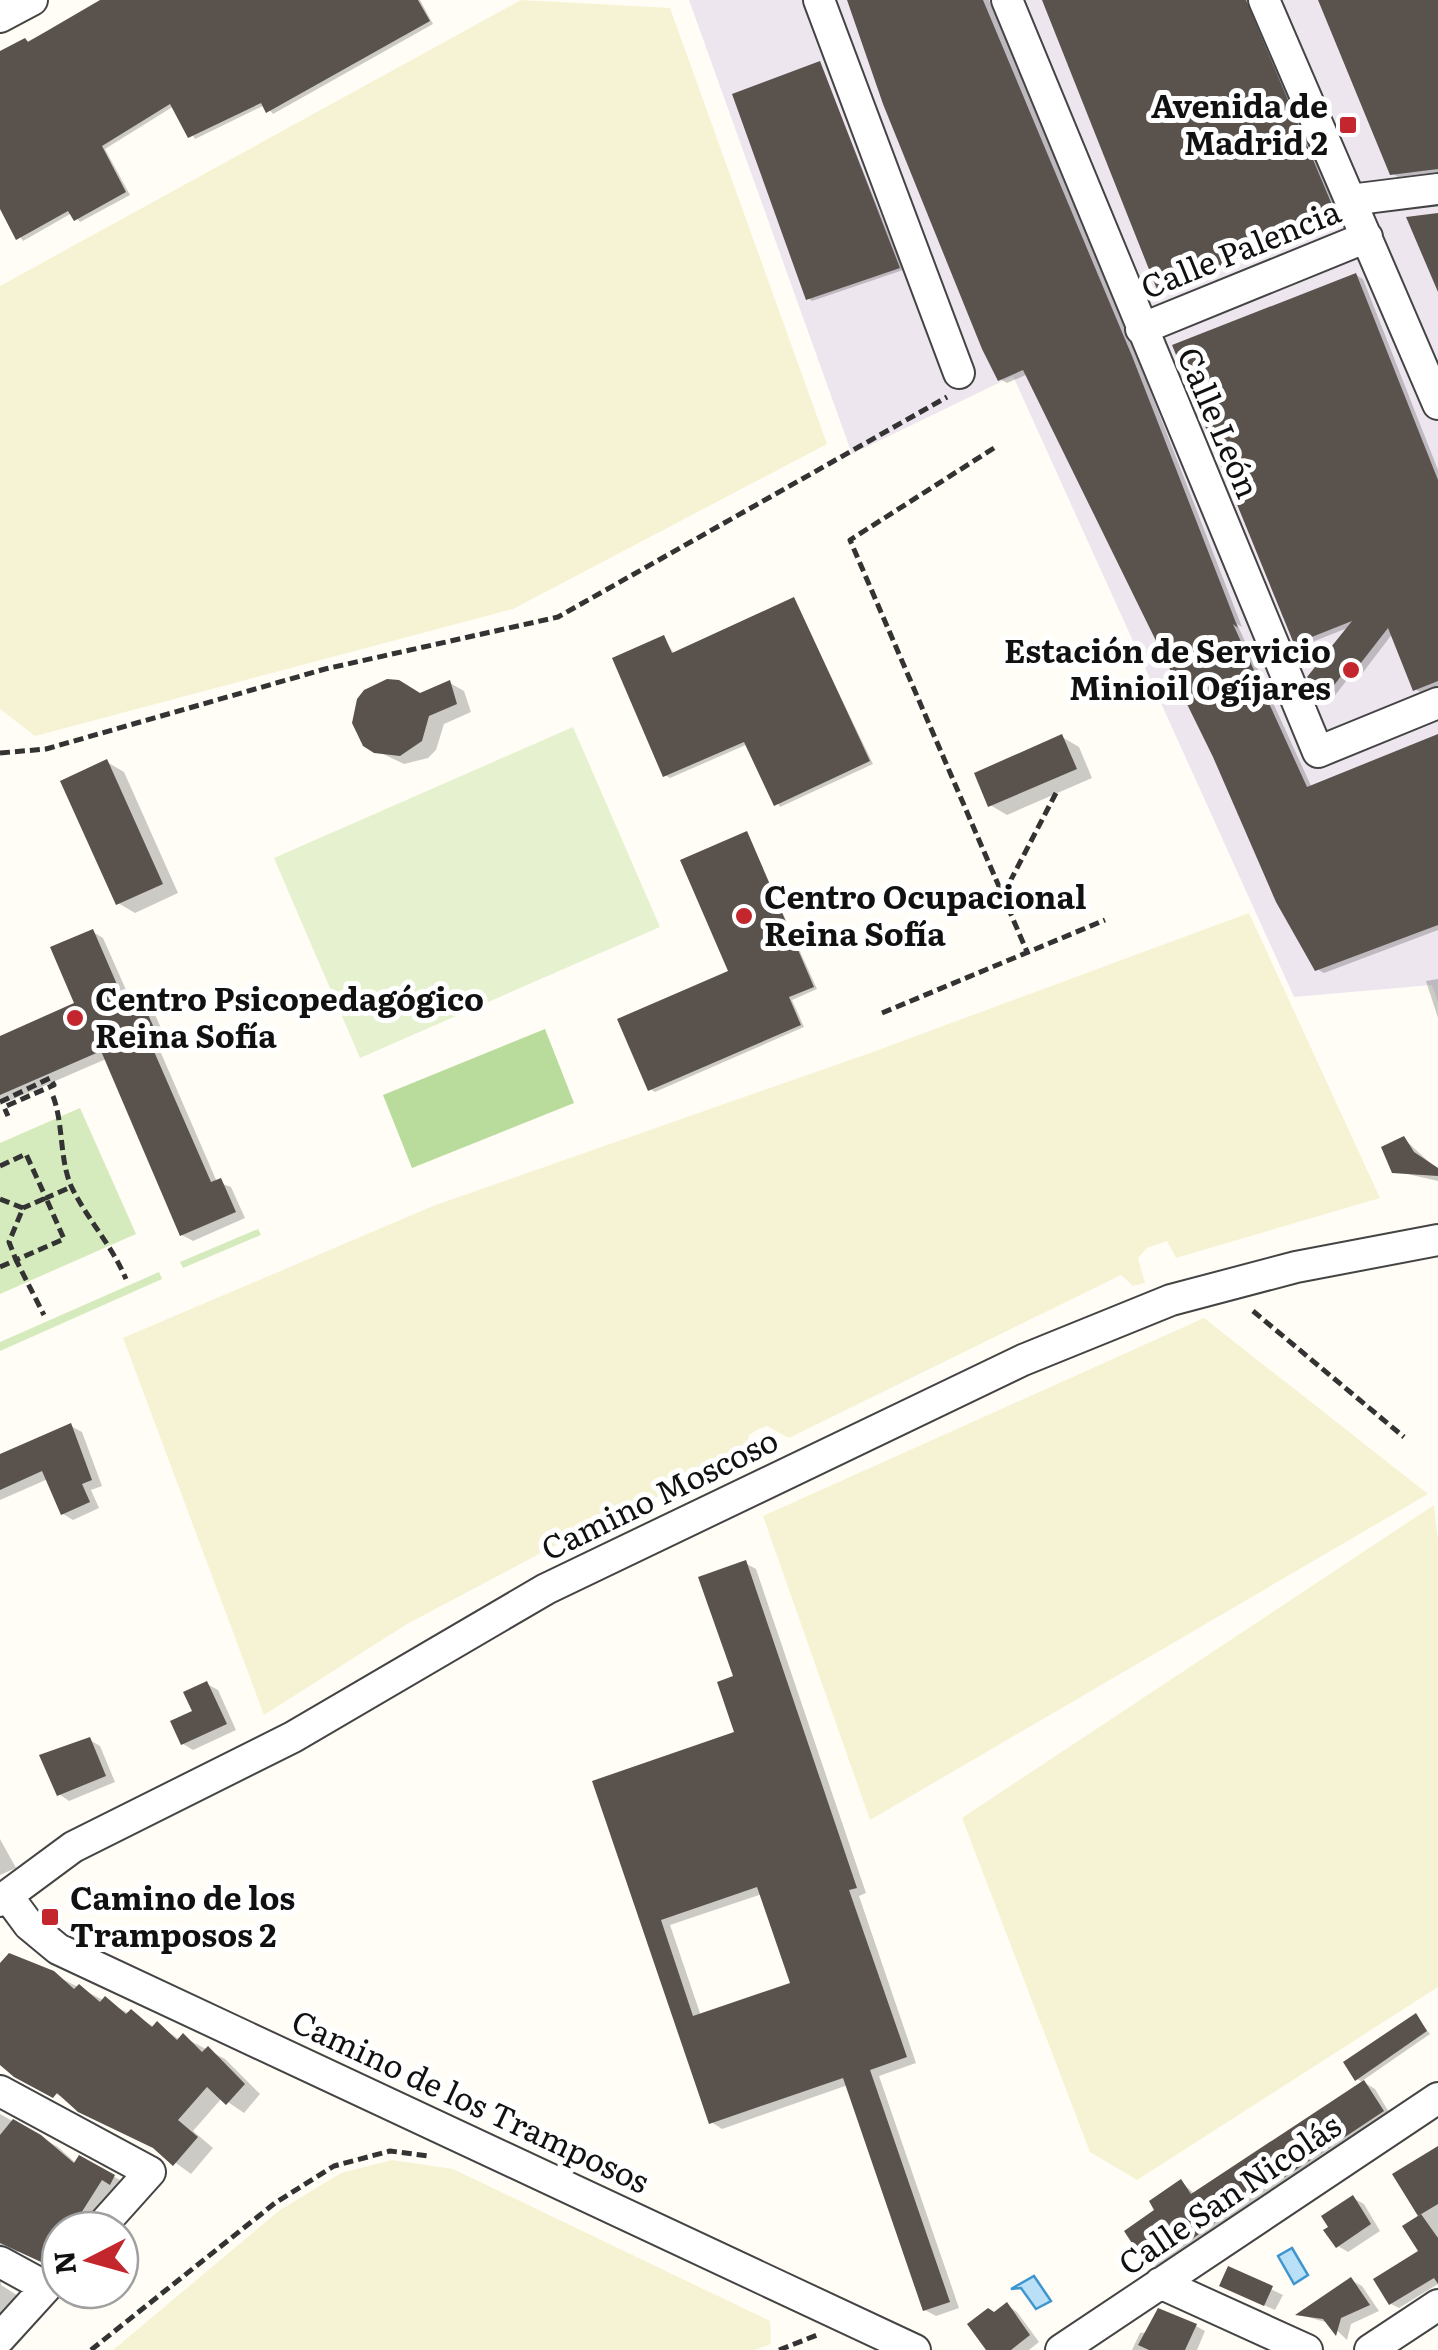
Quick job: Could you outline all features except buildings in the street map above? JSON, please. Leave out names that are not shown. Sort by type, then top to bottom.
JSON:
[{"type":"street","points":[[0,17],[32,0]]},
{"type":"street","points":[[818,0],[959,374]]},
{"type":"street","name":"Calle León","points":[[1007,0],[1318,752],[1438,703]]},
{"type":"street","points":[[1264,0],[1438,404]]},
{"type":"street","points":[[1350,200],[1438,189]]},
{"type":"street","name":"Calle Palencia","points":[[1141,329],[1367,237]]},
{"type":"street","name":"Camino Moscoso","points":[[3,1908],[73,1847],[292,1737],[546,1589],[1023,1360],[1171,1300],[1296,1267],[1438,1240]]},
{"type":"street","name":"Camino Moscoso","points":[[1384,1253],[1438,1255]]},
{"type":"street","name":"Camino de los Tramposos","points":[[3,1908],[58,1949],[915,2350]]},
{"type":"street","points":[[0,2092],[150,2172],[116,2210]]},
{"type":"street","name":"Calle San Nicolás","points":[[1060,2350],[1438,2098]]},
{"type":"street","points":[[0,2262],[40,2275]]},
{"type":"street","points":[[1160,2284],[1308,2350]]},
{"type":"street","points":[[0,2338],[40,2293]]},
{"type":"street","points":[[1370,2350],[1438,2305]]},
{"type":"path","points":[[0,752],[46,749],[325,669],[558,617],[952,394],[959,374]]},
{"type":"path","points":[[994,448],[850,540],[1028,954]]},
{"type":"path","points":[[1003,895],[1056,793]]},
{"type":"path","points":[[882,1013],[1105,920]]},
{"type":"path","points":[[0,1102],[50,1078],[54,1084],[4,1107],[8,1116]]},
{"type":"path","points":[[52,1096],[60,1116],[71,1187],[112,1244],[126,1279]]},
{"type":"path","points":[[0,1166],[26,1154],[64,1239],[0,1267]]},
{"type":"path","points":[[44,1316],[9,1242],[23,1208],[71,1187]]},
{"type":"path","points":[[0,1198],[23,1208]]},
{"type":"path","points":[[0,1239],[9,1242]]},
{"type":"path","points":[[1254,1310],[1404,1436]]},
{"type":"path","points":[[91,2350],[275,2203],[334,2166],[390,2151],[438,2157]]},
{"type":"path","points":[[779,2350],[818,2336],[800,2327]]},
{"type":"shaded area","points":[[521,0],[670,8],[827,444],[513,609],[35,736],[0,709],[0,286]]},
{"type":"shaded area","points":[[689,0],[1438,0],[1438,1002],[1432,985],[1294,997],[1013,376],[852,454]]},
{"type":"shaded area","points":[[1249,913],[1380,1198],[1176,1258],[1167,1241],[1147,1248],[1138,1258],[1145,1283],[1133,1286],[1121,1275],[789,1438],[767,1426],[757,1430],[749,1435],[746,1456],[573,1536],[407,1624],[264,1715],[123,1338],[433,1206],[870,1053]]},
{"type":"shaded area","points":[[1204,1318],[1428,1494],[870,1820],[763,1516]]},
{"type":"shaded area","points":[[1434,1505],[1438,1541],[1438,1987],[1137,2180],[1090,2152],[962,1818]]},
{"type":"shaded area","points":[[392,2160],[453,2169],[770,2321],[771,2344],[754,2350],[113,2350],[280,2210],[341,2173]]},
{"type":"green space","points":[[573,727],[660,927],[360,1058],[274,858]]},
{"type":"green space","points":[[545,1029],[574,1103],[412,1168],[383,1095]]},
{"type":"green space","points":[[80,1108],[136,1234],[0,1294],[0,1143]]},
{"type":"green space","points":[[258,1229],[261,1235],[183,1268],[180,1262]]},
{"type":"green space","points":[[159,1272],[162,1279],[0,1351],[0,1342]]},
{"type":"water","points":[[1292,2248],[1308,2275],[1294,2284],[1278,2256]]},
{"type":"water","points":[[1034,2276],[1051,2301],[1036,2309],[1021,2288],[1011,2289]]},
{"type":"place","name":"Avenida de Madrid 2","points":[[1348,125]]},
{"type":"place","name":"Estación de Servicio Minioil Ogíjares","points":[[1351,670]]},
{"type":"place","name":"Centro Ocupacional Reina Sofía","points":[[744,916]]},
{"type":"place","name":"Centro Psicopedagógico Reina Sofía","points":[[75,1018]]},
{"type":"place","name":"Camino de los Tramposos 2","points":[[50,1917]]}]
